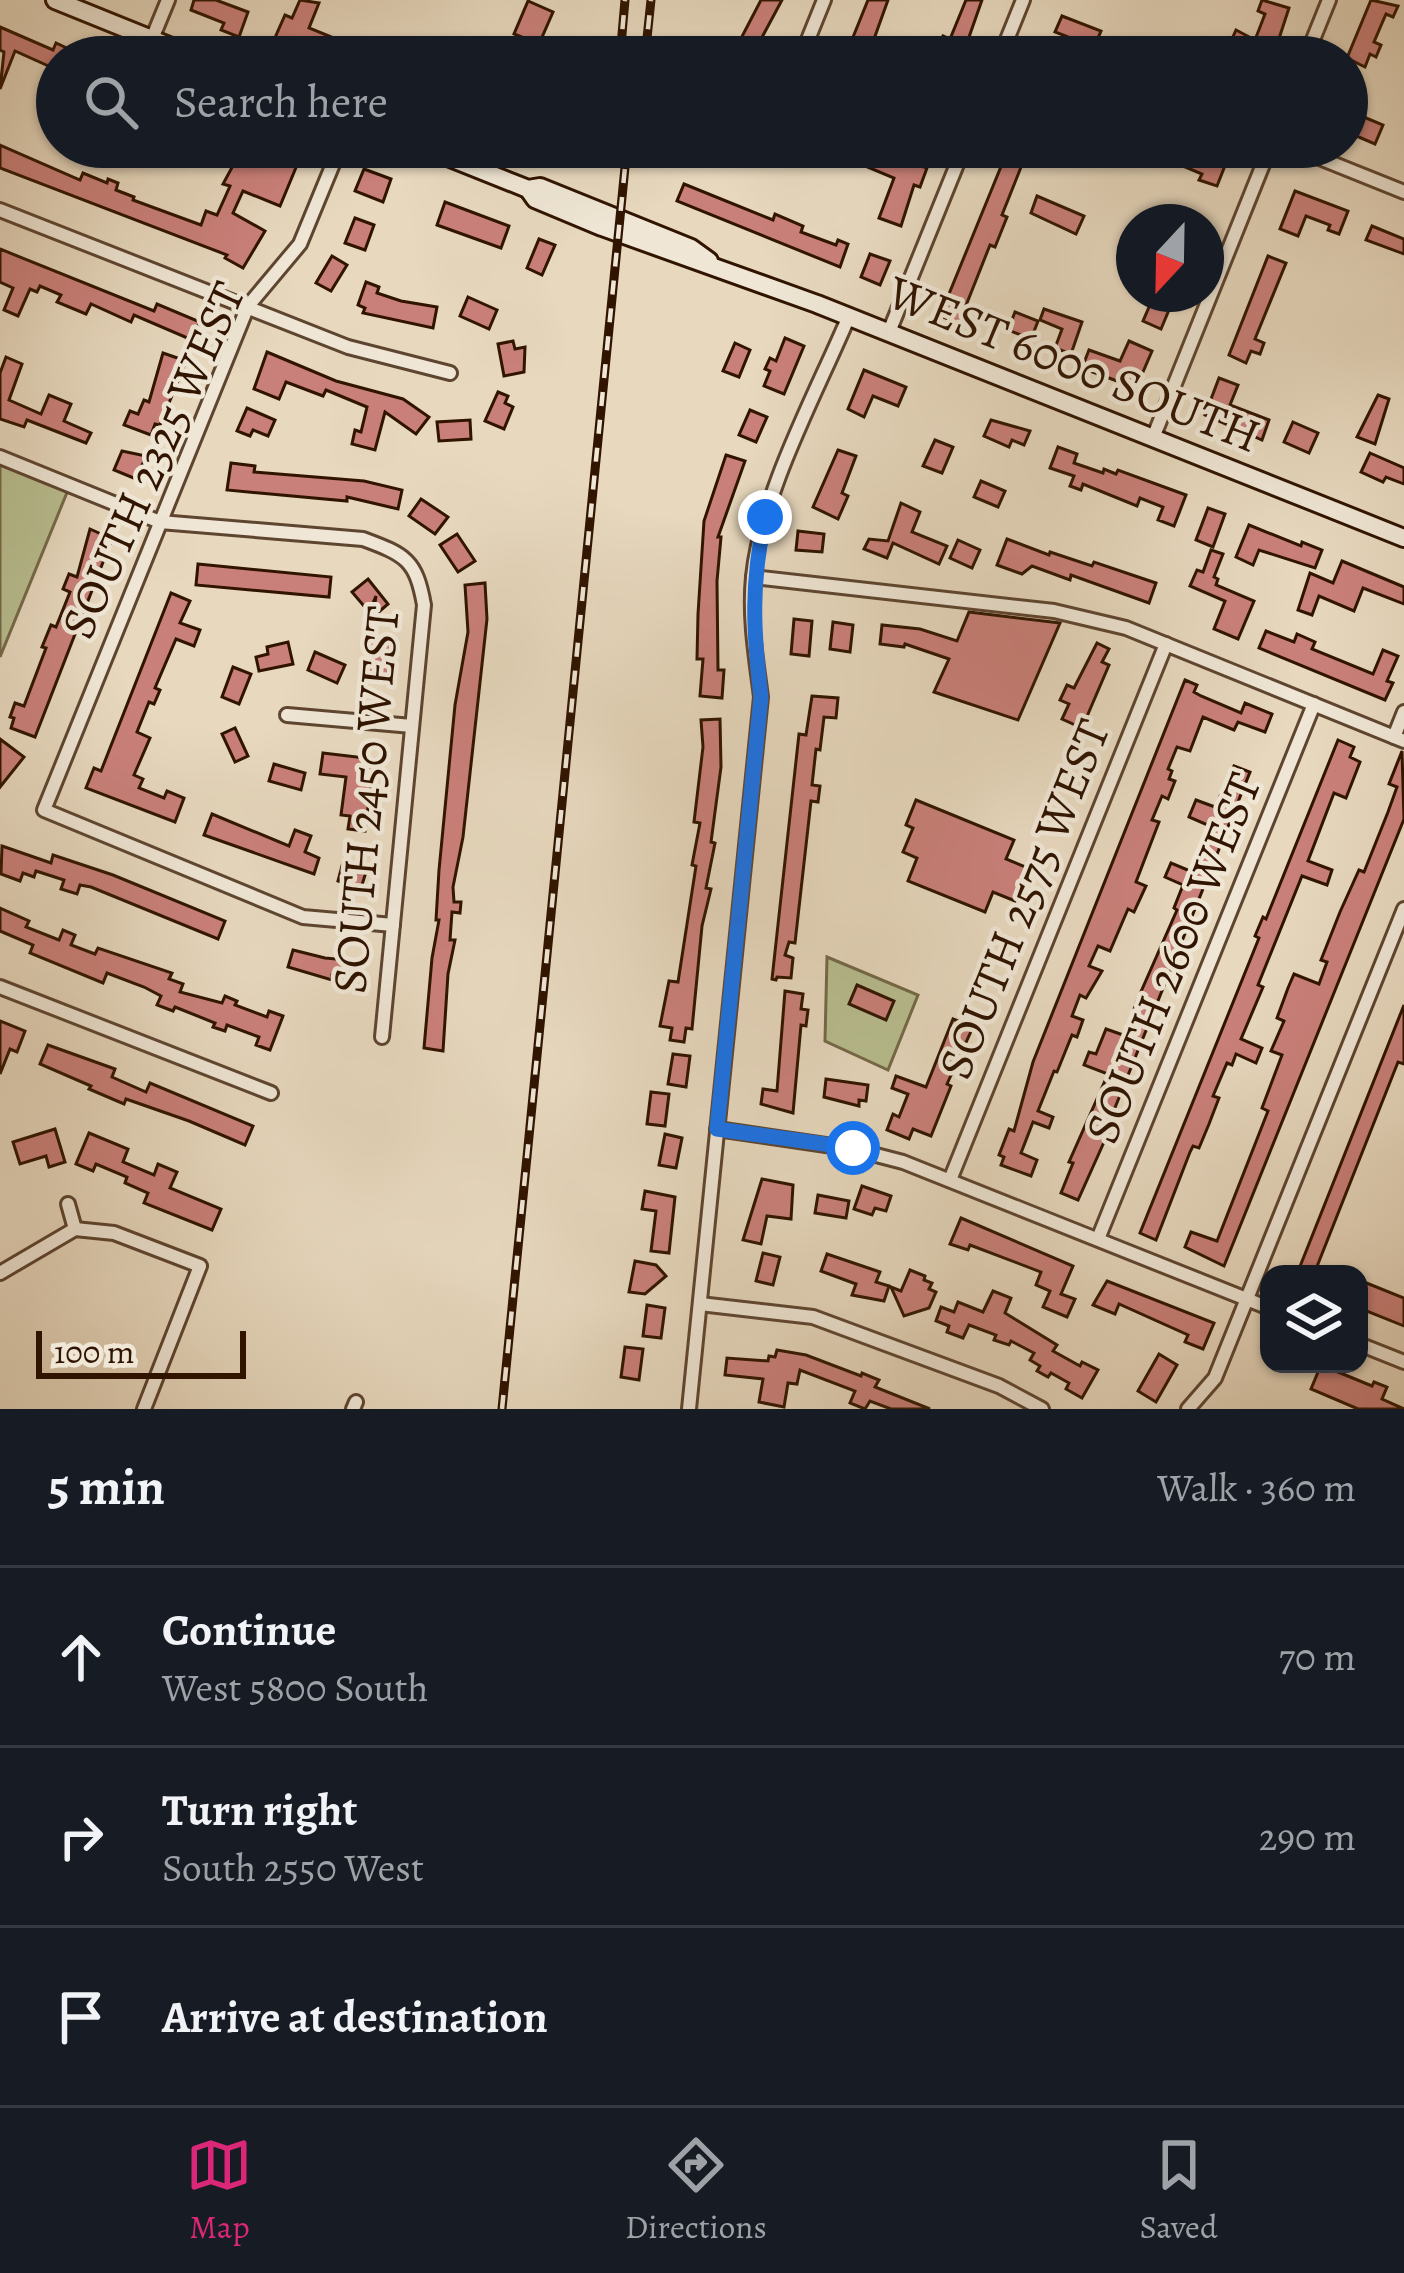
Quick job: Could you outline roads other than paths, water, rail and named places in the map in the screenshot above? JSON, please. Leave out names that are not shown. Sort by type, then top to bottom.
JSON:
[{"type":"street","points":[[55,0],[145,36]]},
{"type":"street","points":[[153,36],[168,0]]},
{"type":"street","points":[[809,36],[824,0]]},
{"type":"street","points":[[1009,36],[1023,0]]},
{"type":"street","points":[[1314,36],[1329,0]]},
{"type":"street","name":"SOUTH 2325 WEST","points":[[331,168],[300,244],[248,306],[44,810],[303,916],[393,926]]},
{"type":"street","name":"WEST 6000 SOUTH","points":[[475,168],[528,189],[535,199],[628,230],[689,261],[715,265],[849,316],[1404,538]]},
{"type":"street","points":[[889,332],[955,168]]},
{"type":"street","points":[[1153,438],[1262,168]]},
{"type":"street","points":[[1344,168],[1404,192]]},
{"type":"street","points":[[0,210],[348,347],[450,373]]},
{"type":"street","points":[[689,1409],[761,697],[753,577],[765,517],[849,316]]},
{"type":"street","points":[[0,458],[160,522]]},
{"type":"street","name":"SOUTH 2450 WEST","points":[[160,522],[364,539],[394,550],[417,570],[424,605],[382,1037]]},
{"type":"street","points":[[753,577],[1054,611],[1126,628],[1399,739],[1404,712]]},
{"type":"street","name":"SOUTH 2575 WEST","points":[[950,1180],[1166,644]]},
{"type":"street","name":"SOUTH 2600 WEST","points":[[1098,1239],[1314,704]]},
{"type":"street","points":[[287,715],[412,726]]},
{"type":"street","points":[[1188,1409],[1215,1378],[1404,909]]},
{"type":"street","points":[[0,987],[271,1094]]},
{"type":"street","points":[[717,1129],[853,1148],[903,1162],[1260,1304]]},
{"type":"street","points":[[68,1204],[75,1228]]},
{"type":"street","points":[[0,1273],[75,1228],[114,1233],[200,1266],[144,1409]]},
{"type":"street","points":[[700,1304],[813,1317],[999,1386],[1042,1409]]},
{"type":"street","points":[[1368,1347],[1404,1361]]},
{"type":"railway","points":[[622,36],[625,0]]},
{"type":"railway","points":[[647,36],[651,0]]},
{"type":"railway","points":[[502,1409],[625,168]]}]
